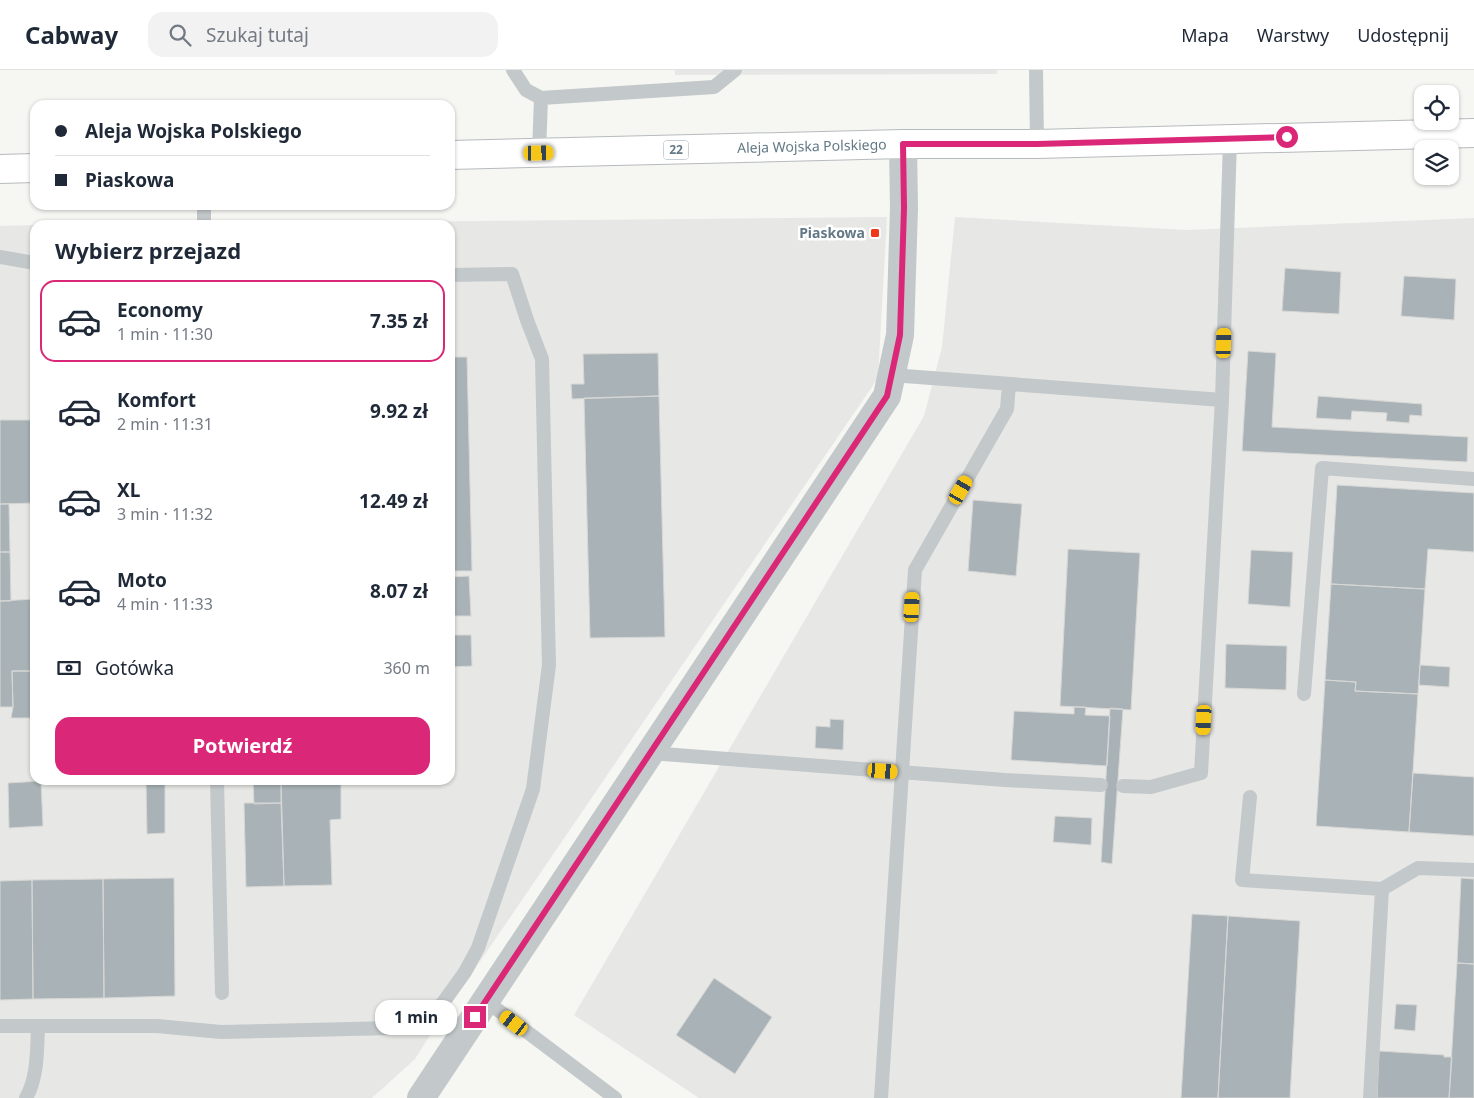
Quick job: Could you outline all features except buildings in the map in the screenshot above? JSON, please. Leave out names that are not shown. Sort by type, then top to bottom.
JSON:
[{"type":"main road","name":"Aleja Wojska Polskiego","points":[[455,155],[903,144],[1037,144],[1474,133]]},
{"type":"main road","points":[[0,169],[30,168]]},
{"type":"street","points":[[422,1098],[887,396],[900,335],[904,208],[903,144]]},
{"type":"lane","points":[[513,70],[526,90],[541,98],[714,87],[735,70]]},
{"type":"lane","points":[[1036,70],[1037,144]]},
{"type":"lane","points":[[539,153],[541,98]]},
{"type":"lane","points":[[1123,786],[1151,787],[1201,774],[1222,400],[1230,139]]},
{"type":"lane","points":[[0,257],[30,262]]},
{"type":"lane","points":[[0,1026],[157,1026],[221,1032],[392,1028],[422,1018],[442,1004],[465,972],[478,948],[533,789],[549,665],[542,359],[512,274],[455,275]]},
{"type":"lane","points":[[891,375],[1222,400]]},
{"type":"lane","points":[[881,1098],[914,570],[1007,409],[1009,384]]},
{"type":"lane","points":[[1304,694],[1322,468],[1474,479]]},
{"type":"lane","points":[[650,754],[902,773],[1102,785]]},
{"type":"lane","points":[[217,785],[222,993]]},
{"type":"lane","points":[[1250,797],[1242,880],[1382,889],[1418,868],[1474,870]]},
{"type":"lane","points":[[1370,1098],[1382,889]]},
{"type":"lane","points":[[486,1001],[615,1098]]},
{"type":"lane","points":[[26,1098],[30,1091],[36,1062],[38,1026]]},
{"type":"shaded area","points":[[675,70],[997,70],[997,74],[675,75]]},
{"type":"shaded area","points":[[887,217],[878,378],[415,1059],[372,1098],[0,1098],[0,226],[30,225],[30,785],[455,785],[455,221]]},
{"type":"shaded area","points":[[955,217],[1186,230],[1474,218],[1474,1098],[699,1098],[574,1015],[924,416],[942,347]]},
{"type":"place","name":"Piaskowa","points":[[875,233]]},
{"type":"route","points":[[475,1017],[887,396],[900,335],[904,208],[903,144],[1037,144],[1287,137]]}]
